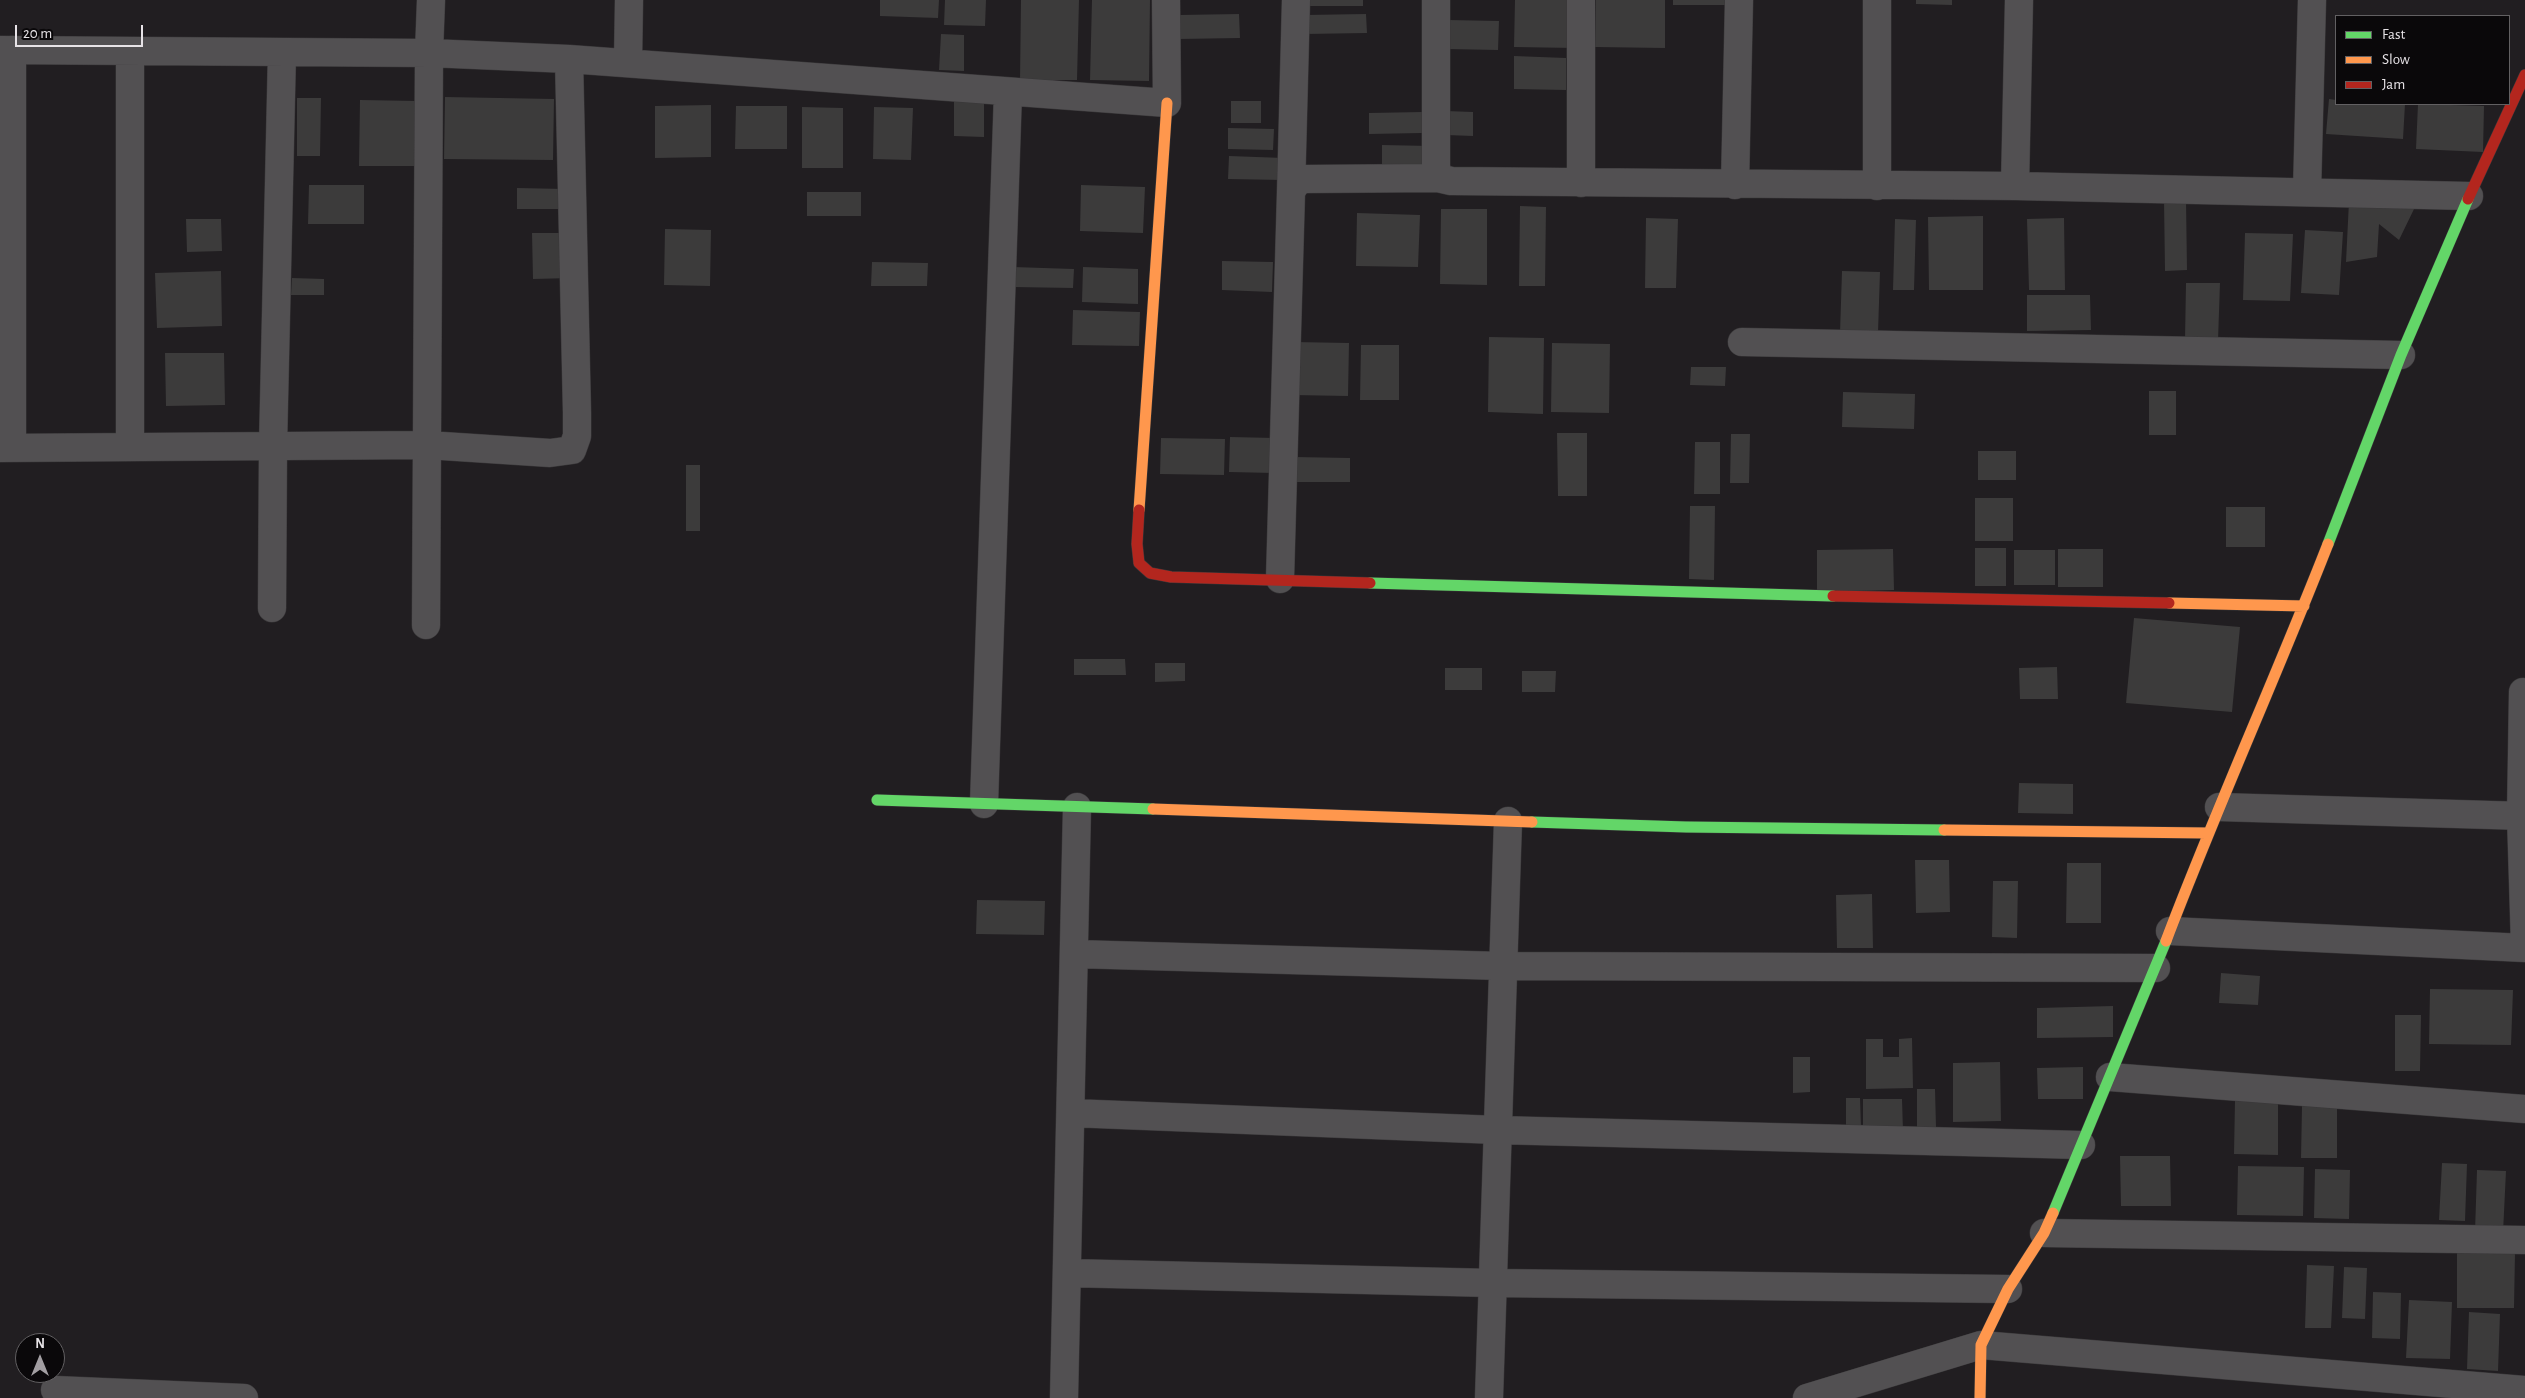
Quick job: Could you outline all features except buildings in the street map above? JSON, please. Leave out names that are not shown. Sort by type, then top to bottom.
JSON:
[{"type":"street","points":[[426,625],[429,53],[431,0]]},
{"type":"street","points":[[628,63],[629,0]]},
{"type":"street","points":[[1166,0],[1167,103],[1137,544],[1139,563],[1150,573],[1171,578],[1280,579],[1745,594],[2304,606]]},
{"type":"street","points":[[1280,579],[1296,0]]},
{"type":"street","points":[[1436,0],[1438,178]]},
{"type":"street","points":[[1581,0],[1581,183]]},
{"type":"street","points":[[1735,185],[1739,0]]},
{"type":"street","points":[[1877,0],[1877,186]]},
{"type":"street","points":[[2015,186],[2019,0]]},
{"type":"street","points":[[2307,192],[2312,0]]},
{"type":"street","points":[[569,59],[577,413],[577,436],[572,450],[550,453],[427,445],[6,448],[6,50],[429,53],[569,59],[1167,103]]},
{"type":"street","points":[[130,51],[130,446]]},
{"type":"street","points":[[272,608],[273,446],[282,52]]},
{"type":"street","points":[[1980,1398],[1981,1345],[2008,1289],[2044,1233],[2082,1145],[2156,968],[2207,834],[2304,606],[2401,355],[2469,196],[2525,75]]},
{"type":"street","points":[[984,804],[1008,92]]},
{"type":"street","points":[[1291,192],[1296,183],[1304,179],[1438,178],[1451,181],[2015,186],[2469,196]]},
{"type":"street","points":[[1742,342],[2401,355]]},
{"type":"street","points":[[2170,931],[2525,947],[2523,692]]},
{"type":"street","points":[[877,800],[1686,827],[2207,834]]},
{"type":"street","points":[[1064,1398],[1077,807]]},
{"type":"street","points":[[2219,807],[2523,816]]},
{"type":"street","points":[[1489,1398],[1508,822]]},
{"type":"street","points":[[1075,954],[1502,966],[2156,968]]},
{"type":"street","points":[[2110,1077],[2525,1109]]},
{"type":"street","points":[[1071,1113],[1497,1130],[2082,1145]]},
{"type":"street","points":[[2044,1233],[2525,1240]]},
{"type":"street","points":[[1067,1274],[1492,1283],[2008,1289]]},
{"type":"street","points":[[1807,1398],[1981,1345],[2525,1390]]},
{"type":"street","points":[[55,1390],[244,1398]]},
{"type":"traffic: fast","points":[[2328,544],[2401,355],[2468,199]]},
{"type":"traffic: fast","points":[[1370,583],[1833,596]]},
{"type":"traffic: fast","points":[[877,800],[1153,809]]},
{"type":"traffic: fast","points":[[1532,822],[1686,827],[1944,830]]},
{"type":"traffic: fast","points":[[2053,1213],[2166,941]]},
{"type":"traffic: slow","points":[[1139,510],[1167,103]]},
{"type":"traffic: slow","points":[[2166,941],[2328,544]]},
{"type":"traffic: slow","points":[[2169,603],[2304,606]]},
{"type":"traffic: slow","points":[[1153,809],[1532,822]]},
{"type":"traffic: slow","points":[[1944,830],[2207,833]]},
{"type":"traffic: slow","points":[[1980,1398],[1981,1345],[2008,1289],[2044,1233],[2053,1213]]},
{"type":"traffic: jam","points":[[2468,199],[2525,75]]},
{"type":"traffic: jam","points":[[1139,510],[1137,544],[1139,563],[1150,573],[1171,577],[1370,583]]},
{"type":"traffic: jam","points":[[1833,596],[2169,603]]}]
